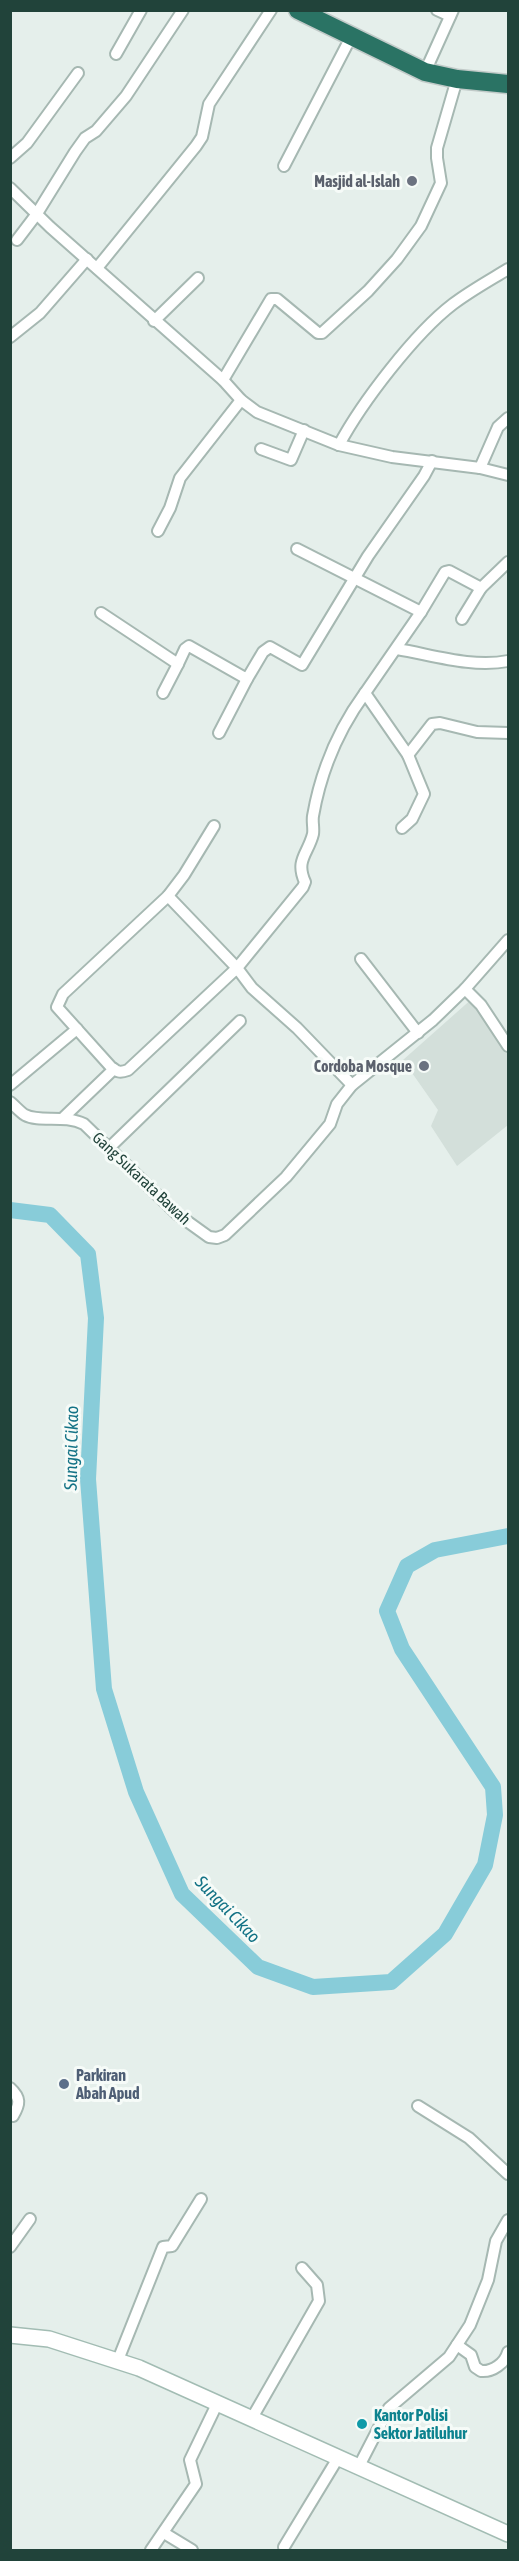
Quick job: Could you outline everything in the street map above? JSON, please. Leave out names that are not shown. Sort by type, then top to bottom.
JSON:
[{"type":"highway","points":[[298,10],[425,72],[457,79],[508,84]]},
{"type":"street","points":[[116,54],[141,10]]},
{"type":"street","points":[[17,240],[36,215],[85,138],[96,131],[126,96],[183,10]]},
{"type":"street","points":[[97,268],[196,146],[202,136],[209,104],[271,10]]},
{"type":"street","points":[[425,72],[451,13],[437,10]]},
{"type":"street","points":[[284,166],[351,37]]},
{"type":"street","points":[[10,158],[27,143],[78,73]]},
{"type":"street","points":[[223,380],[272,299],[277,299],[318,333],[322,333],[368,291],[397,260],[421,226],[441,183],[436,158],[437,148],[457,79]]},
{"type":"street","points":[[10,188],[36,215],[223,380],[241,400],[256,412],[339,445],[392,457],[480,468],[508,475]]},
{"type":"street","points":[[10,337],[40,313],[87,259]]},
{"type":"street","points":[[339,445],[357,415],[435,320],[454,304],[508,269]]},
{"type":"street","points":[[154,321],[198,278]]},
{"type":"street","points":[[158,531],[170,508],[180,478],[241,400]]},
{"type":"street","points":[[480,468],[498,427],[508,418]]},
{"type":"street","points":[[261,450],[291,460],[304,430]]},
{"type":"street","points":[[219,733],[247,679],[269,647],[296,663],[303,664],[368,556],[432,461]]},
{"type":"street","points":[[297,549],[421,612]]},
{"type":"street","points":[[462,620],[481,588],[508,562]]},
{"type":"street","points":[[214,826],[184,875],[168,896],[58,1000],[57,1007],[114,1069],[123,1072],[128,1070],[237,968],[303,887],[305,882],[300,868],[312,836],[312,818],[325,767],[340,730],[397,649],[446,571],[481,588]]},
{"type":"street","points":[[101,613],[178,664]]},
{"type":"street","points":[[163,693],[185,649],[189,646],[247,679]]},
{"type":"street","points":[[397,649],[446,659],[481,662],[508,661]]},
{"type":"street","points":[[365,693],[408,755],[424,798],[412,819],[402,828]]},
{"type":"street","points":[[408,755],[432,724],[440,723],[477,732],[508,733]]},
{"type":"street","points":[[168,896],[237,968],[252,988],[297,1028],[352,1085]]},
{"type":"street","name":"Gang Sukarata Bawah","points":[[10,1102],[33,1118],[64,1117],[84,1124],[177,1214],[209,1237],[225,1236],[286,1177],[330,1124],[337,1104],[352,1085],[418,1033],[465,989],[508,940]]},
{"type":"street","points":[[361,959],[418,1033]]},
{"type":"street","points":[[465,989],[481,1005],[508,1046]]},
{"type":"street","points":[[110,1147],[240,1021]]},
{"type":"street","points":[[10,1085],[77,1029]]},
{"type":"street","points":[[64,1117],[114,1069]]},
{"type":"street","points":[[10,2088],[19,2097],[13,2116]]},
{"type":"street","points":[[418,2106],[469,2138],[508,2174]]},
{"type":"street","points":[[118,2360],[163,2247],[171,2246],[201,2199]]},
{"type":"street","points":[[10,2247],[30,2219]]},
{"type":"street","points":[[358,2468],[389,2408],[437,2369],[457,2345],[476,2313],[488,2280],[496,2241],[508,2220]]},
{"type":"street","points":[[252,2418],[319,2301],[317,2285],[302,2268]]},
{"type":"street","points":[[10,2335],[49,2339],[118,2360],[218,2402],[358,2468],[508,2534]]},
{"type":"street","points":[[457,2345],[471,2355],[475,2367],[481,2371],[495,2368],[506,2359],[508,2344]]},
{"type":"street","points":[[151,2550],[196,2484],[190,2460],[218,2402]]},
{"type":"street","points":[[284,2547],[338,2458]]},
{"type":"street","points":[[164,2534],[192,2550]]},
{"type":"shaded area","points":[[474,997],[508,1049],[508,1125],[457,1166],[431,1126],[438,1110],[403,1060]]},
{"type":"waterway","name":"Sungai Cikao","points":[[10,1210],[50,1215],[88,1254],[96,1318],[88,1479],[104,1689],[136,1792],[182,1894],[258,1967],[313,1987],[391,1982],[445,1934],[485,1865],[495,1815],[493,1787],[402,1649],[387,1611],[407,1566],[435,1550],[508,1536]]},
{"type":"place","name":"Masjid al-Islah","points":[[412,181]]},
{"type":"place","name":"Cordoba Mosque","points":[[424,1066]]},
{"type":"place","name":"Parkiran Abah Apud","points":[[64,2084]]},
{"type":"place","name":"Kantor Polisi Sektor Jatiluhur","points":[[362,2424]]}]
